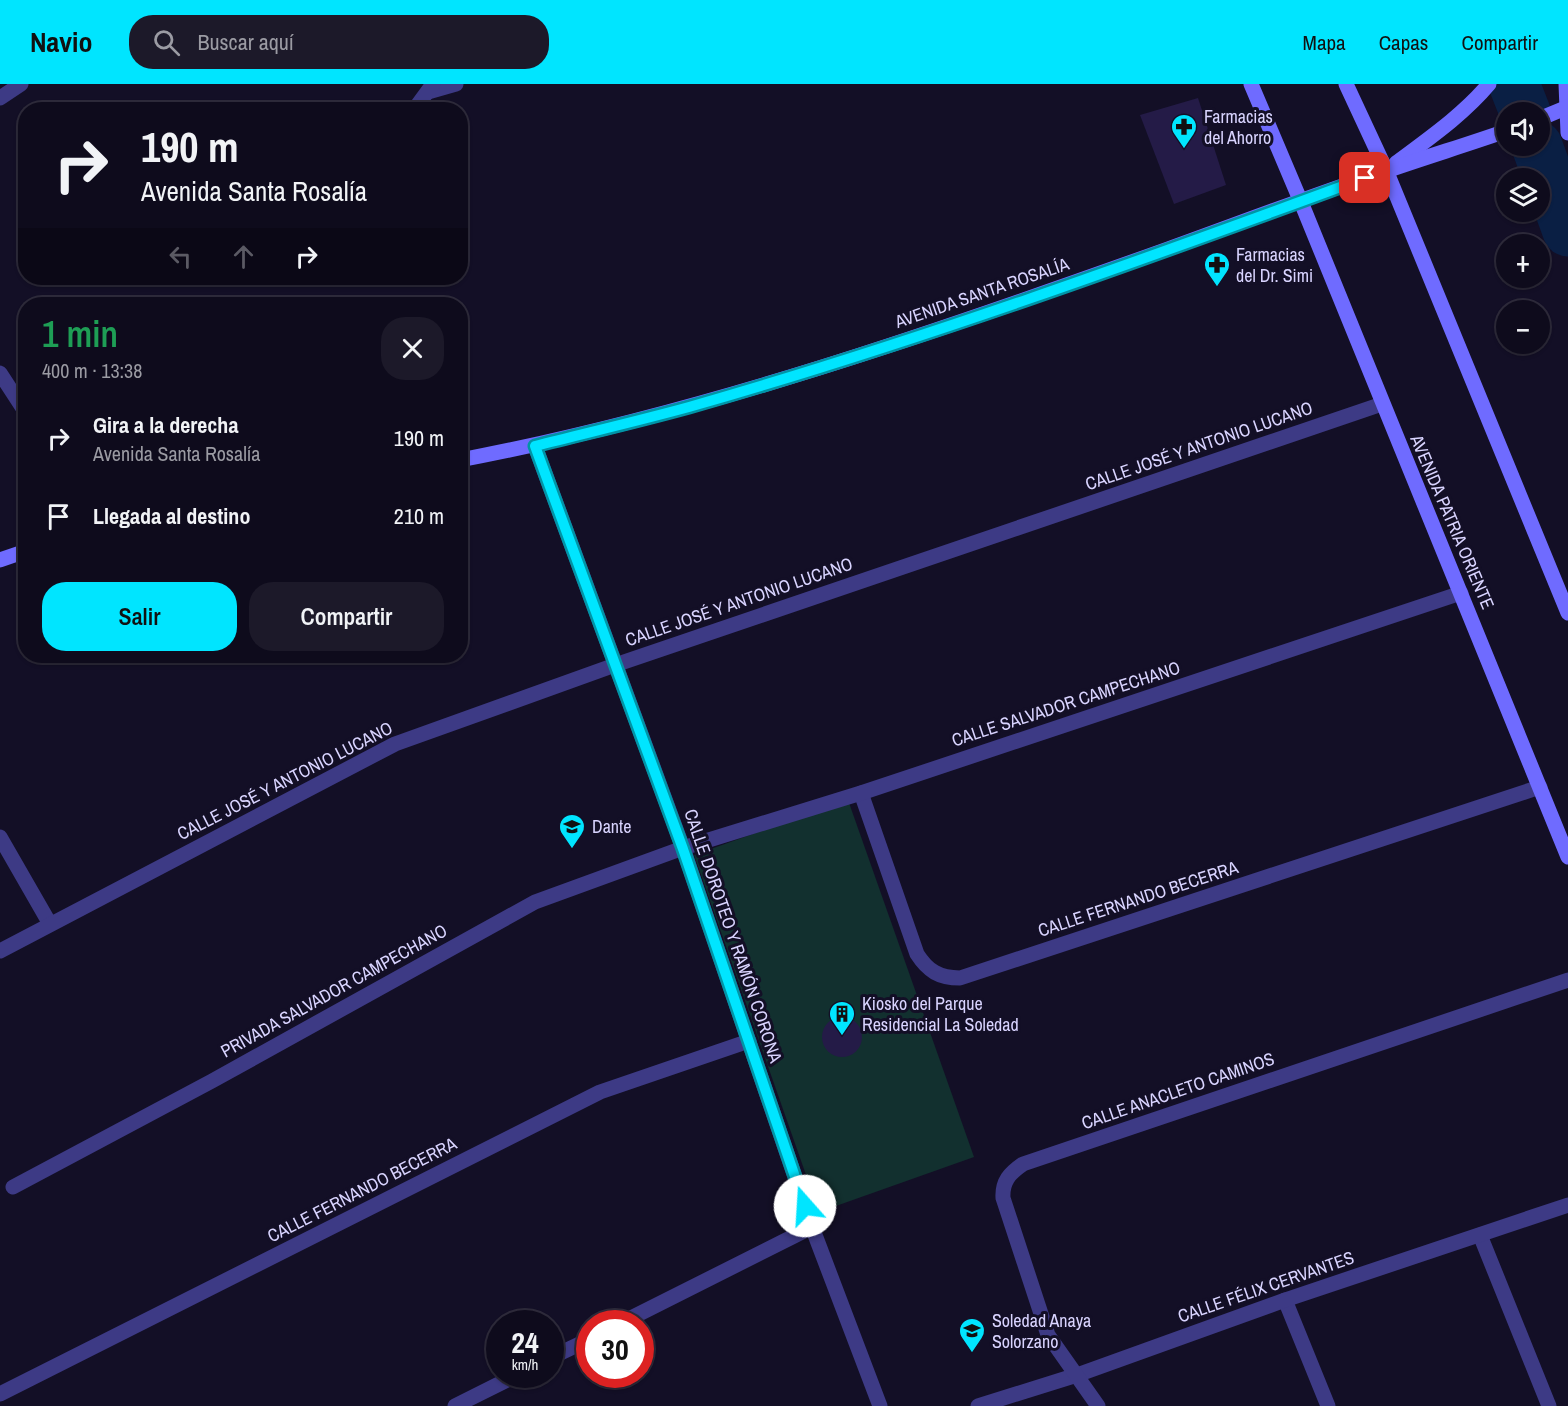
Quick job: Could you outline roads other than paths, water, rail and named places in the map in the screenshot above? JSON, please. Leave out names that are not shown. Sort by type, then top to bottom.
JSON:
[{"type":"main road","name":"AVENIDA PATRIA ORIENTE","points":[[1251,84],[1568,857]]},
{"type":"main road","points":[[1346,84],[1386,170],[1568,613]]},
{"type":"main road","points":[[1386,170],[1437,132],[1489,84]]},
{"type":"main road","points":[[1566,84],[1568,133]]},
{"type":"main road","points":[[1550,114],[1567,108]]},
{"type":"main road","name":"AVENIDA SANTA ROSALÍA","points":[[468,459],[535,446],[687,407],[834,363],[1042,294],[1386,170],[1448,152],[1496,134]]},
{"type":"main road","points":[[0,560],[18,554]]},
{"type":"street","points":[[0,98],[21,84]]},
{"type":"street","points":[[420,102],[430,88],[456,84]]},
{"type":"street","points":[[0,373],[18,401]]},
{"type":"street","name":"CALLE JOSÉ Y ANTONIO LUCANO","points":[[0,951],[395,744],[615,665],[1382,404]]},
{"type":"street","name":"CALLE DOROTEO Y RAMÓN CORONA","points":[[535,446],[683,849],[812,1227],[880,1406]]},
{"type":"street","name":"CALLE SALVADOR CAMPECHANO","points":[[683,849],[861,793],[1461,593]]},
{"type":"street","name":"CALLE FERNANDO BECERRA","points":[[861,793],[917,954],[924,965],[935,974],[948,978],[960,978],[1540,787]]},
{"type":"street","points":[[0,837],[50,924]]},
{"type":"street","name":"PRIVADA SALVADOR CAMPECHANO","points":[[13,1187],[212,1081],[535,902],[683,849]]},
{"type":"street","name":"CALLE ANACLETO CAMINOS","points":[[1098,1406],[1048,1335],[1003,1198],[1002,1187],[1013,1171],[1023,1164],[1568,980]]},
{"type":"street","name":"CALLE FERNANDO BECERRA","points":[[0,1394],[600,1092],[749,1041]]},
{"type":"street","name":"CALLE FÉLIX CERVANTES","points":[[978,1406],[1077,1375],[1285,1300],[1568,1205]]},
{"type":"street","points":[[647,1310],[812,1227]]},
{"type":"street","points":[[1480,1235],[1549,1406]]},
{"type":"street","points":[[1285,1300],[1328,1406]]},
{"type":"street","points":[[455,1406],[491,1388]]},
{"type":"waterway","points":[[1514,84],[1521,102]]},
{"type":"waterway","points":[[1541,156],[1568,231]]},
{"type":"place","name":"Farmacias del Ahorro","points":[[1184,150]]},
{"type":"place","name":"Farmacias del Dr. Simi","points":[[1217,288]]},
{"type":"place","name":"Dante","points":[[572,850]]},
{"type":"place","name":"Kiosko del Parque Residencial La Soledad","points":[[842,1037]]},
{"type":"place","name":"Soledad Anaya Solorzano","points":[[972,1354]]}]
